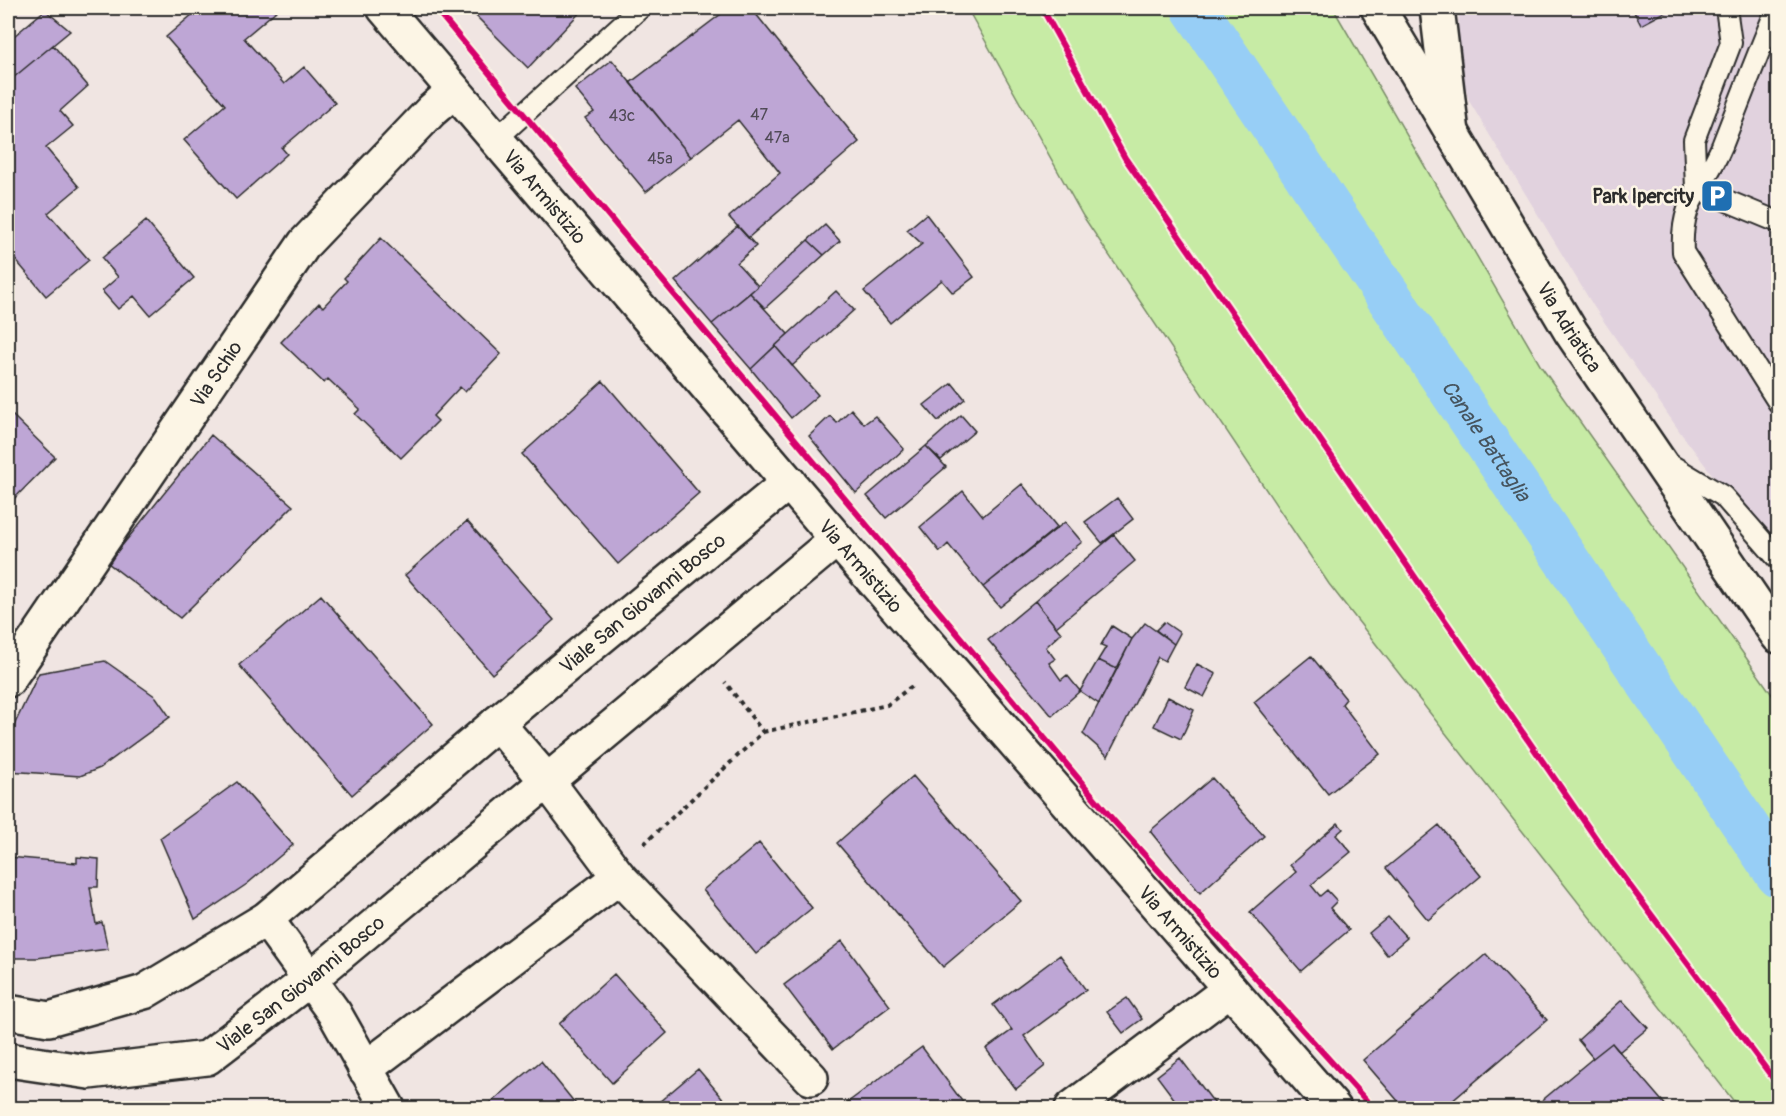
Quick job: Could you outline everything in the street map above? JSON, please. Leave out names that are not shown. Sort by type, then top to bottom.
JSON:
[{"type":"street","name":"Via Armistizio","points":[[384,8],[837,539],[1334,1108]]},
{"type":"street","name":"Via Adriatica","points":[[1378,8],[1571,332],[1779,636]]},
{"type":"street","points":[[1437,8],[1452,133]]},
{"type":"street","name":"Via Schio","points":[[8,680],[305,243],[432,110],[454,91]]},
{"type":"street","name":"Viale San Giovanni Bosco","points":[[8,1012],[49,1018],[144,992],[266,919],[497,723],[789,482]]},
{"type":"street","name":"Viale San Giovanni Bosco","points":[[8,1060],[90,1072],[207,1058],[310,979],[837,539]]},
{"type":"street","points":[[497,723],[548,782],[619,877],[811,1078]]},
{"type":"street","points":[[364,1069],[619,877]]},
{"type":"street","points":[[266,919],[335,1014],[388,1108]]},
{"type":"street","name":"Via Armistizio","points":[[1072,1108],[1230,989]]},
{"type":"lane","name":"Via Armistizio","points":[[496,140],[640,8]]},
{"type":"lane","points":[[1696,188],[1694,140],[1731,43],[1726,8]]},
{"type":"lane","points":[[1777,8],[1720,149],[1696,188],[1682,226],[1683,252],[1779,402]]},
{"type":"lane","points":[[1696,188],[1779,222]]},
{"type":"lane","points":[[1652,453],[1723,496],[1779,559]]},
{"type":"path","points":[[719,675],[764,732]]},
{"type":"path","points":[[642,847],[764,732],[887,705],[918,681]]},
{"type":"shaded area","points":[[1460,8],[1778,8],[1778,561],[1680,432],[1594,307],[1469,101],[1456,47]]},
{"type":"green space","points":[[967,8],[1333,8],[1540,365],[1778,703],[1778,1108],[1739,1108],[1329,584],[1083,216]]},
{"type":"building","points":[[200,8],[273,8],[276,11],[244,38],[284,84],[304,67],[335,103],[282,148],[287,154],[236,199],[184,140],[225,105],[166,37]]},
{"type":"building","points":[[468,8],[584,8],[528,68]]},
{"type":"building","points":[[729,8],[751,8],[859,142],[748,238],[729,217],[780,173],[738,120],[691,157],[630,83]]},
{"type":"building","points":[[1632,8],[1673,8],[1641,25]]},
{"type":"building","points":[[45,10],[70,31],[8,82],[8,41]]},
{"type":"building","points":[[53,45],[88,86],[60,111],[73,126],[46,148],[79,187],[48,213],[89,260],[46,296],[8,251],[8,82]]},
{"type":"building","points":[[612,60],[691,157],[646,192],[585,118],[594,112],[575,89]]},
{"type":"building","points":[[926,214],[974,277],[953,293],[942,280],[890,323],[864,291],[922,244],[907,230]]},
{"type":"building","points":[[146,221],[194,278],[150,315],[134,296],[118,309],[102,291],[118,277],[102,258]]},
{"type":"building","points":[[825,225],[840,241],[824,255],[808,240]]},
{"type":"building","points":[[738,226],[756,246],[737,263],[758,286],[712,324],[675,281]]},
{"type":"building","points":[[381,238],[501,354],[465,392],[460,387],[433,416],[438,421],[401,458],[355,414],[360,409],[328,379],[324,383],[281,342],[319,303],[323,307],[347,281],[344,278]]},
{"type":"building","points":[[808,240],[824,255],[765,308],[750,293]]},
{"type":"building","points":[[836,291],[854,310],[792,366],[775,346]]},
{"type":"building","points":[[750,293],[788,334],[751,369],[712,324]]},
{"type":"building","points":[[775,346],[818,395],[791,418],[751,369]]},
{"type":"building","points":[[603,381],[699,493],[618,564],[522,454]]},
{"type":"building","points":[[952,383],[965,399],[938,421],[924,405]]},
{"type":"building","points":[[851,409],[864,424],[875,416],[904,449],[856,493],[809,436],[830,416],[837,423]]},
{"type":"building","points":[[8,411],[55,457],[8,505]]},
{"type":"building","points":[[961,415],[975,431],[941,460],[926,446]]},
{"type":"building","points":[[211,435],[293,506],[180,618],[108,563]]},
{"type":"building","points":[[926,446],[946,467],[886,518],[867,496]]},
{"type":"building","points":[[1022,484],[1057,527],[983,587],[948,544],[940,552],[920,527],[963,491],[983,516]]},
{"type":"building","points":[[1117,498],[1133,519],[1102,543],[1085,522]]},
{"type":"building","points":[[467,521],[554,620],[492,674],[405,575]]},
{"type":"building","points":[[1065,522],[1082,542],[1000,607],[983,587]]},
{"type":"building","points":[[1114,535],[1135,561],[1056,627],[1035,601]]},
{"type":"building","points":[[321,595],[433,724],[352,795],[239,665]]},
{"type":"building","points":[[1035,601],[1061,633],[1046,647],[1055,659],[1049,663],[1061,680],[1067,675],[1080,691],[1052,716],[988,640]]},
{"type":"building","points":[[1164,622],[1180,633],[1174,644],[1156,630]]},
{"type":"building","points":[[1145,623],[1174,644],[1165,661],[1158,657],[1108,756],[1083,734],[1132,639]]},
{"type":"building","points":[[1112,626],[1132,639],[1117,669],[1098,660],[1106,647],[1101,645]]},
{"type":"building","points":[[1311,656],[1346,699],[1342,704],[1380,754],[1328,794],[1254,702]]},
{"type":"building","points":[[1098,660],[1117,669],[1099,704],[1080,691]]},
{"type":"building","points":[[105,661],[156,697],[170,717],[100,768],[80,776],[8,771],[8,738],[39,673]]},
{"type":"building","points":[[1197,664],[1216,674],[1204,697],[1185,687]]},
{"type":"building","points":[[1168,697],[1194,710],[1181,739],[1154,726]]},
{"type":"building","points":[[913,776],[1021,901],[943,967],[837,843]]},
{"type":"building","points":[[1212,778],[1264,836],[1200,893],[1150,831]]},
{"type":"building","points":[[237,782],[293,845],[247,884],[195,919],[160,838]]},
{"type":"building","points":[[1338,823],[1343,829],[1336,835],[1351,852],[1311,885],[1320,896],[1327,890],[1337,901],[1330,908],[1349,930],[1301,971],[1250,912],[1296,872],[1290,865]]},
{"type":"building","points":[[1439,825],[1481,876],[1428,920],[1386,868]]},
{"type":"building","points":[[759,843],[812,908],[756,954],[703,890]]},
{"type":"building","points":[[8,857],[77,863],[77,857],[99,859],[98,887],[90,887],[96,924],[102,922],[108,949],[37,958],[8,958]]},
{"type":"building","points":[[1388,917],[1407,938],[1387,955],[1369,933]]},
{"type":"building","points":[[842,941],[890,1006],[833,1049],[784,985]]},
{"type":"building","points":[[1486,954],[1547,1020],[1444,1108],[1404,1108],[1363,1060]]},
{"type":"building","points":[[1060,955],[1086,990],[1024,1036],[1045,1066],[1016,1089],[986,1049],[1012,1030],[993,1005]]},
{"type":"building","points":[[614,974],[667,1033],[612,1083],[559,1024]]},
{"type":"building","points":[[1127,998],[1142,1019],[1123,1033],[1107,1012]]},
{"type":"building","points":[[1622,1000],[1648,1028],[1619,1052],[1612,1043],[1593,1058],[1578,1040]]},
{"type":"building","points":[[1612,1043],[1668,1108],[1533,1108],[1593,1058]]},
{"type":"building","points":[[922,1047],[967,1108],[847,1108],[844,1105]]},
{"type":"building","points":[[1180,1058],[1218,1108],[1181,1108],[1157,1076]]},
{"type":"building","points":[[541,1061],[579,1108],[494,1108],[490,1103]]},
{"type":"building","points":[[698,1069],[731,1108],[652,1108]]},
{"type":"waterway","name":"Canale Battaglia","points":[[1194,8],[1778,874]]},
{"type":"cycle path","points":[[435,8],[1113,820],[1373,1108]]},
{"type":"cycle path","points":[[1042,8],[1125,158],[1613,863],[1778,1085]]},
{"type":"place","name":"Park Ipercity","points":[[1717,196]]}]
